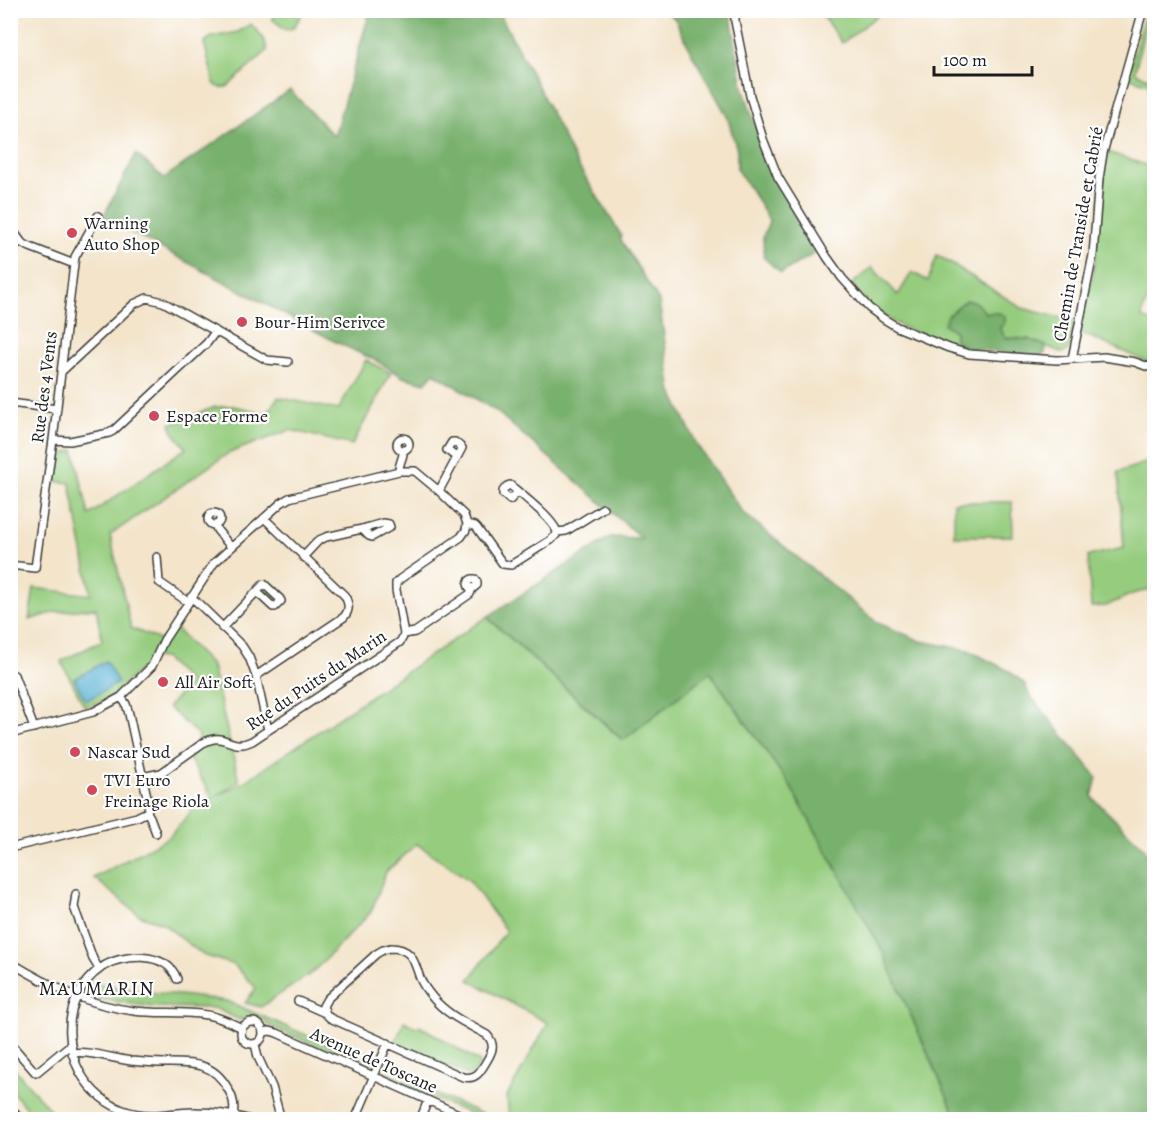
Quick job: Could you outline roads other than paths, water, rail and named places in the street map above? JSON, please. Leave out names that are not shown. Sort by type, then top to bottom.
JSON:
[{"type":"main road","points":[[10,1110],[18,1119]]},
{"type":"street","points":[[735,10],[750,96],[778,177],[826,257],[869,308],[897,327],[969,354],[1058,360],[1104,357],[1135,362],[1155,369]]},
{"type":"street","name":"Chemin de Transide et Cabrié","points":[[1072,359],[1093,255],[1103,153],[1143,10]]},
{"type":"street","name":"Rue des 4 Vents","points":[[10,565],[35,568],[75,257],[98,216]]},
{"type":"street","points":[[14,232],[22,243]]},
{"type":"street","points":[[10,241],[22,243],[74,264]]},
{"type":"street","points":[[61,372],[134,304],[147,298],[163,303],[267,360],[288,362]]},
{"type":"street","points":[[53,440],[70,441],[113,431],[207,343],[215,332]]},
{"type":"street","points":[[10,403],[57,409]]},
{"type":"street","points":[[399,471],[404,456],[403,451]]},
{"type":"street","points":[[439,491],[456,457]]},
{"type":"street","points":[[10,735],[93,712],[121,697],[152,666],[164,640],[214,563],[285,500],[293,496],[399,471],[415,471],[464,515],[467,524],[477,528],[500,561],[507,565],[515,564],[551,540],[557,532]]},
{"type":"street","points":[[518,492],[553,524],[557,532]]},
{"type":"street","points":[[557,532],[566,531],[603,508]]},
{"type":"street","points":[[256,676],[344,617],[349,607],[345,596],[264,518]]},
{"type":"street","name":"Rue du Puits du Marin","points":[[142,777],[161,773],[210,739],[222,738],[236,745],[244,744],[400,642],[404,634],[396,583],[461,537],[467,524]]},
{"type":"street","points":[[215,525],[231,547]]},
{"type":"street","points":[[303,557],[322,538],[362,529]]},
{"type":"street","points":[[157,557],[159,582],[198,603],[246,651],[256,676],[268,730]]},
{"type":"street","points":[[404,634],[415,632],[470,594],[472,589]]},
{"type":"street","points":[[222,628],[257,592]]},
{"type":"street","points":[[14,675],[34,728]]},
{"type":"street","points":[[121,697],[129,714],[149,806],[147,813]]},
{"type":"street","points":[[147,813],[156,833]]},
{"type":"street","points":[[10,848],[147,813]]},
{"type":"street","points":[[76,894],[74,907],[93,959],[99,969]]},
{"type":"street","points":[[298,1001],[469,1078],[480,1072],[492,1053],[493,1045],[487,1035],[452,1015],[435,1001],[424,986],[415,961],[399,949],[386,949],[376,954],[325,1001],[323,1006],[325,1012]]},
{"type":"street","points":[[177,979],[171,968],[142,957],[127,957],[99,969],[88,980],[77,997],[70,1018],[71,1049],[77,1068],[89,1086],[104,1100],[128,1116],[197,1112],[251,1119]]},
{"type":"street","points":[[10,962],[52,986],[112,1008],[154,1013],[210,1015],[242,1028]]},
{"type":"street","points":[[255,1021],[261,1025],[264,1032],[260,1041],[255,1044],[249,1044],[241,1036],[242,1028],[247,1022],[255,1021]]},
{"type":"street","name":"Avenue de Toscane","points":[[264,1032],[277,1033],[472,1119]]},
{"type":"street","points":[[10,1043],[35,1072],[71,1049],[137,1062],[201,1065],[213,1071],[227,1086],[234,1105],[233,1115]]},
{"type":"street","points":[[355,1119],[388,1043]]},
{"type":"street","points":[[255,1044],[281,1119]]},
{"type":"street","points":[[420,1119],[428,1100]]},
{"type":"water","points":[[106,661],[118,683],[86,701],[74,679]]},
{"type":"place","name":"Warning Auto Shop","points":[[72,233]]},
{"type":"place","name":"Bour-Him Serivce","points":[[242,322]]},
{"type":"place","name":"Espace Forme","points":[[154,416]]},
{"type":"place","name":"All Air Soft","points":[[163,682]]},
{"type":"place","name":"Nascar Sud","points":[[75,752]]},
{"type":"place","name":"TVI Euro Freinage Riola","points":[[92,790]]},
{"type":"district","name":"MAUMARIN","points":[[97,988]]}]
